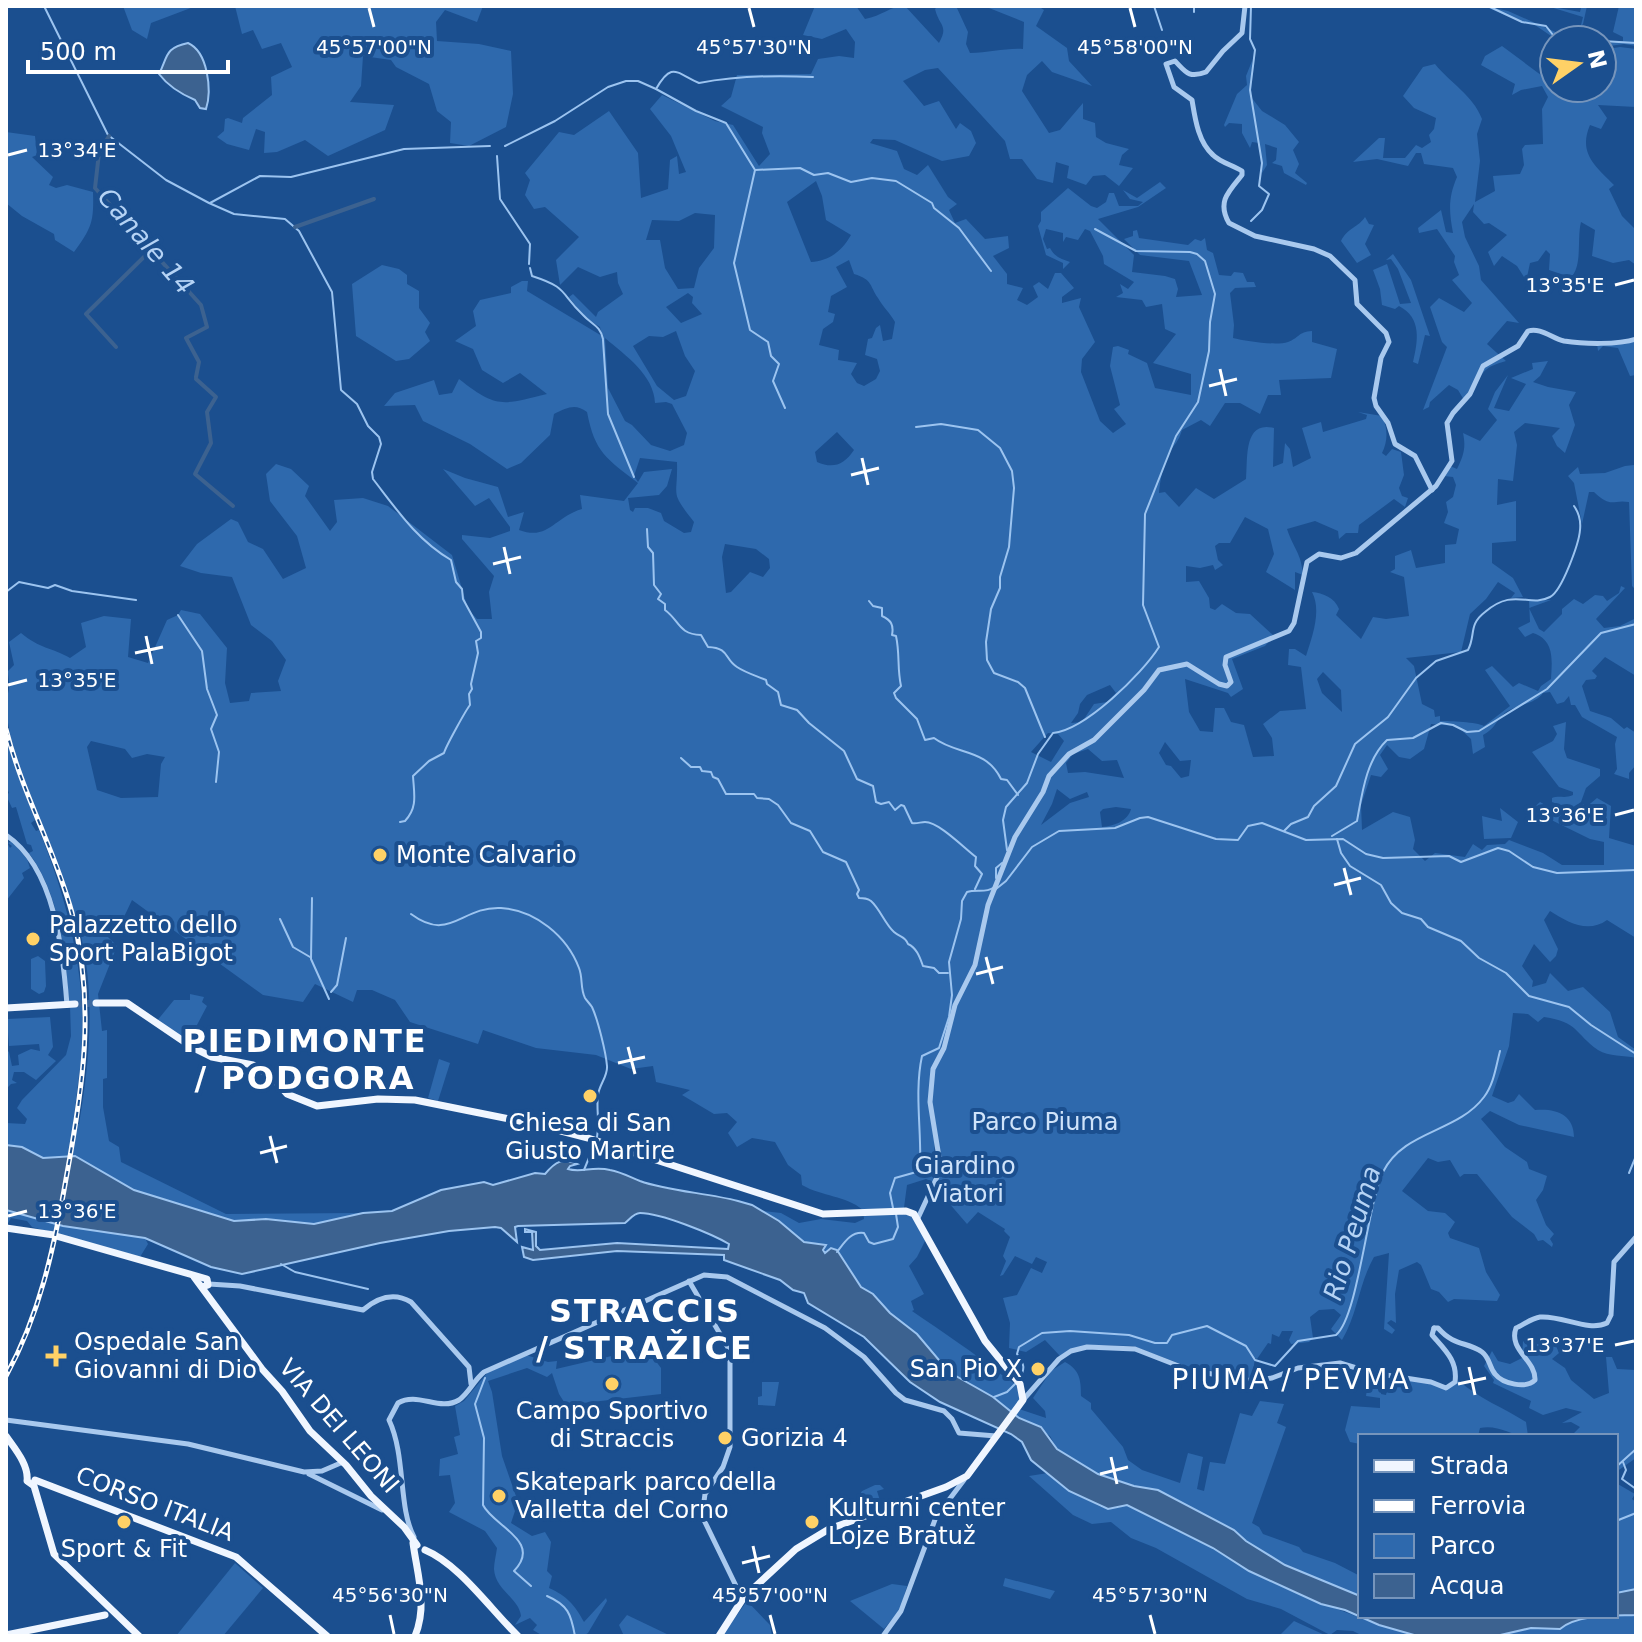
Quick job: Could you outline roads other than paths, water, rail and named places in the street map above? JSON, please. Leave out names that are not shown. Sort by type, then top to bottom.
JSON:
[{"type":"main road","points":[[96,1003],[127,1003],[192,1047],[221,1060],[253,1065],[273,1078],[287,1094],[317,1106],[378,1099],[408,1100],[548,1127],[819,1213],[908,1211],[918,1218],[985,1341],[1018,1381],[1023,1400],[1019,1409],[963,1480],[953,1488],[829,1529],[782,1561],[744,1597],[719,1636]]},
{"type":"main road","points":[[7,1008],[71,1004]]},
{"type":"main road","points":[[6,1228],[55,1236],[97,1250],[180,1270],[204,1284]]},
{"type":"main road","name":"VIA DEI LEONI","points":[[204,1284],[310,1431],[343,1462],[387,1512],[407,1527],[419,1549]]},
{"type":"main road","points":[[6,1435],[33,1479]]},
{"type":"main road","points":[[6,1435],[33,1479],[51,1549],[107,1611],[139,1636]]},
{"type":"main road","name":"CORSO ITALIA","points":[[33,1479],[236,1557],[327,1636]]},
{"type":"main road","points":[[415,1636],[422,1612],[419,1549]]},
{"type":"main road","points":[[419,1549],[467,1583],[518,1636]]},
{"type":"main road","points":[[6,1635],[107,1611]]},
{"type":"street","points":[[1245,6],[1242,33],[1206,72],[1188,74],[1183,73],[1175,61],[1166,64],[1174,87],[1192,100],[1196,123],[1214,156],[1242,171],[1223,199],[1225,216],[1236,228],[1323,253],[1351,273],[1357,285],[1357,304],[1386,333],[1389,342],[1381,358],[1374,394],[1376,406],[1385,417],[1395,444],[1415,456],[1432,490]]},
{"type":"street","points":[[918,1218],[938,1175],[939,1157],[930,1102],[933,1069],[944,1048],[955,1005],[975,965],[988,905],[1015,837],[1057,767],[1069,754],[1094,740],[1159,670],[1187,664],[1227,686],[1231,682],[1225,665],[1226,657],[1289,631],[1294,623],[1304,570],[1312,557],[1325,554],[1341,558],[1356,553],[1432,490],[1452,461],[1447,423],[1453,413],[1470,394],[1483,366],[1518,346],[1528,331],[1536,329],[1560,340],[1591,344],[1636,339]]},
{"type":"street","points":[[6,835],[18,845],[45,887],[60,939],[71,1004]]},
{"type":"street","points":[[1023,1400],[1059,1359],[1078,1349],[1135,1349],[1194,1371],[1253,1381],[1298,1368],[1340,1363],[1373,1373],[1427,1381],[1446,1388],[1455,1382],[1454,1365],[1450,1354],[1432,1335],[1434,1328],[1453,1342],[1482,1352],[1499,1378],[1526,1385],[1533,1382],[1535,1373],[1515,1344],[1517,1327],[1540,1317],[1597,1326],[1607,1323],[1611,1315],[1612,1267],[1636,1237]]},
{"type":"street","points":[[204,1284],[219,1284],[363,1310],[382,1298],[399,1296],[409,1299],[477,1373],[689,1281],[710,1275],[727,1277],[825,1328],[864,1357],[896,1393],[918,1404],[944,1411],[959,1433],[998,1436]]},
{"type":"street","points":[[689,1281],[730,1351],[730,1447],[723,1467],[705,1494],[702,1516],[744,1597]]},
{"type":"street","points":[[469,1367],[471,1385]]},
{"type":"street","points":[[407,1527],[401,1460],[390,1414],[398,1403],[413,1397],[442,1404],[455,1402],[484,1372]]},
{"type":"street","points":[[1018,1381],[1029,1388],[1036,1387]]},
{"type":"street","points":[[7,1422],[190,1445],[304,1472],[387,1512]]},
{"type":"street","points":[[304,1472],[322,1471],[343,1462]]},
{"type":"street","points":[[883,1636],[901,1611],[936,1517],[953,1488]]},
{"type":"water","points":[[188,43],[200,54],[207,72],[209,92],[206,109],[200,108],[195,100],[175,89],[159,74],[171,51]]},
{"type":"water","points":[[6,1145],[22,1147],[43,1158],[75,1156],[134,1190],[234,1221],[266,1219],[314,1224],[363,1213],[392,1211],[441,1190],[484,1182],[493,1185],[535,1173],[545,1174],[563,1161],[577,1164],[568,1169],[610,1170],[675,1190],[752,1205],[779,1221],[804,1242],[826,1245],[825,1253],[831,1248],[837,1250],[861,1287],[917,1334],[949,1372],[993,1397],[1019,1418],[1041,1427],[1057,1449],[1098,1474],[1158,1490],[1234,1530],[1285,1565],[1358,1595],[1358,1616],[1321,1604],[1249,1571],[1213,1548],[1127,1505],[1108,1509],[1069,1491],[1031,1460],[1022,1442],[1011,1434],[940,1402],[910,1382],[864,1337],[808,1303],[804,1293],[793,1290],[780,1280],[724,1260],[724,1255],[617,1251],[533,1260],[524,1257],[522,1247],[533,1250],[532,1232],[525,1232],[525,1229],[536,1232],[536,1246],[540,1250],[617,1243],[728,1249],[729,1244],[721,1240],[660,1216],[640,1213],[625,1223],[518,1226],[515,1227],[517,1242],[501,1228],[495,1227],[449,1231],[242,1274],[211,1267],[145,1238],[63,1226],[6,1210]]},
{"type":"water","points":[[1636,1589],[1636,1615],[1618,1616],[1618,1593]]},
{"type":"water","points":[[1363,1618],[1586,1618],[1560,1629],[1531,1628],[1496,1636],[1414,1635]]},
{"type":"waterway","points":[[44,6],[108,135],[166,180],[209,203],[234,214],[285,219],[299,231],[332,292],[341,390],[357,404],[368,426],[379,437],[381,444],[372,472],[373,479],[418,534],[451,560],[463,599],[481,632],[481,638],[476,641],[478,653],[469,694],[470,705],[444,753],[429,761],[413,776],[414,805],[405,821],[400,822]]},
{"type":"waterway","points":[[1154,6],[1162,30]]},
{"type":"waterway","points":[[1194,6],[1194,12]]},
{"type":"waterway","points":[[1251,6],[1250,39],[1255,50],[1250,90],[1262,163],[1259,186],[1269,194],[1262,210],[1251,221]]},
{"type":"waterway","points":[[1488,6],[1522,22],[1538,25]]},
{"type":"waterway","points":[[1618,42],[1636,43]]},
{"type":"waterway","points":[[505,146],[555,121],[608,87],[626,81],[638,81],[656,89],[671,72],[699,83],[755,77],[813,77]]},
{"type":"waterway","points":[[656,89],[726,123],[755,170],[734,263],[750,330],[768,342],[771,356],[779,364],[773,381],[785,408]]},
{"type":"waterway","name":"Canale 14","points":[[109,136],[99,153],[95,188],[201,305],[207,327],[186,338],[199,362],[196,377]]},
{"type":"waterway","points":[[210,203],[260,176],[291,177],[404,149],[490,146]]},
{"type":"waterway","points":[[497,156],[500,199],[530,244],[529,264]]},
{"type":"waterway","points":[[755,170],[800,168],[814,175],[828,173],[851,182],[872,178],[896,181],[932,203],[959,228],[991,271]]},
{"type":"waterway","points":[[295,227],[374,199]]},
{"type":"waterway","points":[[1007,850],[1003,820],[1006,807],[1027,783],[1038,754],[1053,733],[1066,730],[1096,712],[1140,671],[1159,647],[1143,605],[1145,514],[1176,436],[1198,402],[1209,351],[1215,294],[1205,261],[1190,252],[1136,251],[1095,229]]},
{"type":"waterway","points":[[116,347],[86,314],[149,252]]},
{"type":"waterway","points":[[530,268],[532,276],[562,291],[598,328],[603,339]]},
{"type":"waterway","points":[[603,340],[608,414],[634,477]]},
{"type":"waterway","name":"Canale 14","points":[[196,379],[216,397],[207,412],[211,443],[195,474],[233,506]]},
{"type":"waterway","points":[[916,427],[941,424],[978,430],[1000,448],[1012,471],[1014,488],[1009,547],[1000,588],[991,609],[986,642],[987,660],[994,673],[1025,688],[1045,737]]},
{"type":"waterway","points":[[1284,831],[1291,824],[1308,817],[1314,806],[1336,786],[1355,744],[1388,717],[1416,678],[1436,661],[1468,650],[1474,626],[1485,612],[1504,601],[1542,600],[1555,593],[1569,566],[1579,536],[1580,520],[1574,506]]},
{"type":"waterway","points":[[647,529],[648,547],[653,553],[654,585],[661,594],[658,599],[683,630],[701,635],[708,647],[720,649],[737,667],[766,680],[778,692],[781,705],[797,710],[844,751],[857,779],[873,786],[876,802],[889,802],[895,810],[904,806],[912,823],[925,822],[937,826],[976,857],[975,866],[982,874],[975,889]]},
{"type":"waterway","points":[[6,592],[19,582],[48,588],[55,585],[72,591],[136,600]]},
{"type":"waterway","points":[[869,601],[873,606],[882,608],[882,616],[891,623],[892,635],[896,636],[901,686],[894,693],[917,719],[925,740],[934,738],[979,757],[995,769],[1001,779],[1007,780],[1018,795]]},
{"type":"waterway","points":[[178,615],[202,651],[207,689],[217,715],[211,729],[219,752],[216,782]]},
{"type":"waterway","points":[[1332,836],[1357,821],[1370,767],[1387,740],[1413,738],[1441,723],[1467,732],[1479,731],[1547,689],[1601,633],[1636,624]]},
{"type":"waterway","points":[[681,758],[691,767],[711,772],[726,794],[754,794],[778,805],[791,823],[810,831],[823,852],[846,862],[859,890],[859,898],[868,899],[874,904],[891,929],[916,951],[923,966],[934,968],[939,973],[948,973]]},
{"type":"waterway","points":[[996,889],[1032,847],[1059,831],[1115,828],[1148,817],[1216,839],[1238,840],[1248,826],[1262,823],[1306,840],[1343,839],[1366,854],[1383,858],[1449,856],[1461,862],[1498,848],[1509,851],[1533,867],[1557,873],[1636,870]]},
{"type":"waterway","points":[[1337,839],[1341,853],[1350,866],[1381,885],[1391,903],[1402,913],[1421,919],[1428,927],[1461,941],[1479,958],[1506,973],[1529,996],[1569,1007],[1636,1054]]},
{"type":"waterway","points":[[996,878],[996,868],[1002,863]]},
{"type":"waterway","points":[[893,1208],[890,1193],[895,1178],[920,1171],[918,1098],[922,1056],[939,1048],[949,1017],[952,995],[949,962],[961,919],[962,901],[967,892],[993,888]]},
{"type":"waterway","points":[[312,898],[311,959],[329,999]]},
{"type":"waterway","points":[[411,914],[436,925],[487,909],[514,910],[537,919],[567,945],[579,968],[583,994],[594,1013],[607,1066],[598,1095],[597,1137]]},
{"type":"waterway","points":[[280,919],[293,947],[310,957]]},
{"type":"waterway","points":[[331,992],[337,985],[346,938]]},
{"type":"waterway","name":"Rio Peuma","points":[[1019,1379],[1023,1369],[1017,1354],[1019,1347],[1042,1333],[1070,1331],[1129,1335],[1155,1343],[1167,1343],[1172,1335],[1207,1326],[1246,1346],[1255,1360],[1275,1366],[1298,1341],[1336,1335],[1350,1307],[1383,1172],[1392,1158],[1404,1148],[1473,1109],[1490,1086],[1500,1051]]},
{"type":"waterway","points":[[584,1170],[595,1143]]},
{"type":"waterway","points":[[1629,1173],[1636,1156]]},
{"type":"waterway","points":[[837,1252],[848,1238],[859,1233],[864,1233],[874,1244],[893,1239],[898,1227],[896,1214]]},
{"type":"waterway","points":[[281,1264],[295,1272],[368,1289]]},
{"type":"waterway","points":[[485,1378],[475,1404],[484,1438],[483,1505],[520,1542],[523,1551],[514,1571],[531,1586]]},
{"type":"waterway","name":"Rio Peuma","points":[[994,1397],[1007,1392],[1015,1384]]},
{"type":"waterway","points":[[1618,1465],[1636,1449]]},
{"type":"waterway","points":[[1623,1462],[1626,1470],[1622,1479],[1636,1489]]},
{"type":"waterway","points":[[1618,1520],[1636,1513]]},
{"type":"waterway","points":[[547,1596],[567,1611],[575,1636]]},
{"type":"tunnel","points":[[75,1004],[96,1003]]},
{"type":"railway","points":[[6,729],[72,913],[84,980],[85,1013],[82,1079],[56,1230],[37,1305],[6,1376]]},
{"type":"place","name":"Monte Calvario","points":[[380,855]]},
{"type":"place","name":"Palazzetto dello Sport PalaBigot","points":[[33,939]]},
{"type":"place","name":"Chiesa di San Giusto Martire","points":[[590,1096]]},
{"type":"place","name":"Ospedale San Giovanni di Dio","points":[[56,1356]]},
{"type":"place","name":"San Pio X","points":[[1038,1369]]},
{"type":"place","name":"Campo Sportivo di Straccis","points":[[612,1384]]},
{"type":"place","name":"Gorizia 4","points":[[725,1438]]},
{"type":"place","name":"Skatepark parco della Valletta del Corno","points":[[499,1496]]},
{"type":"place","name":"Sport & Fit","points":[[124,1522]]},
{"type":"place","name":"Kulturni center Lojze Bratuž","points":[[812,1522]]},
{"type":"district","name":"PIEDIMONTE / PODGORA","points":[[305,1060]]},
{"type":"district","name":"STRACCIS / STRAŽICE","points":[[645,1330]]},
{"type":"district","name":"PIUMA / PEVMA","points":[[1291,1379]]},
{"type":"park label","name":"Parco Piuma","points":[[1045,1122]]},
{"type":"park label","name":"Giardino Viatori","points":[[965,1180]]}]
